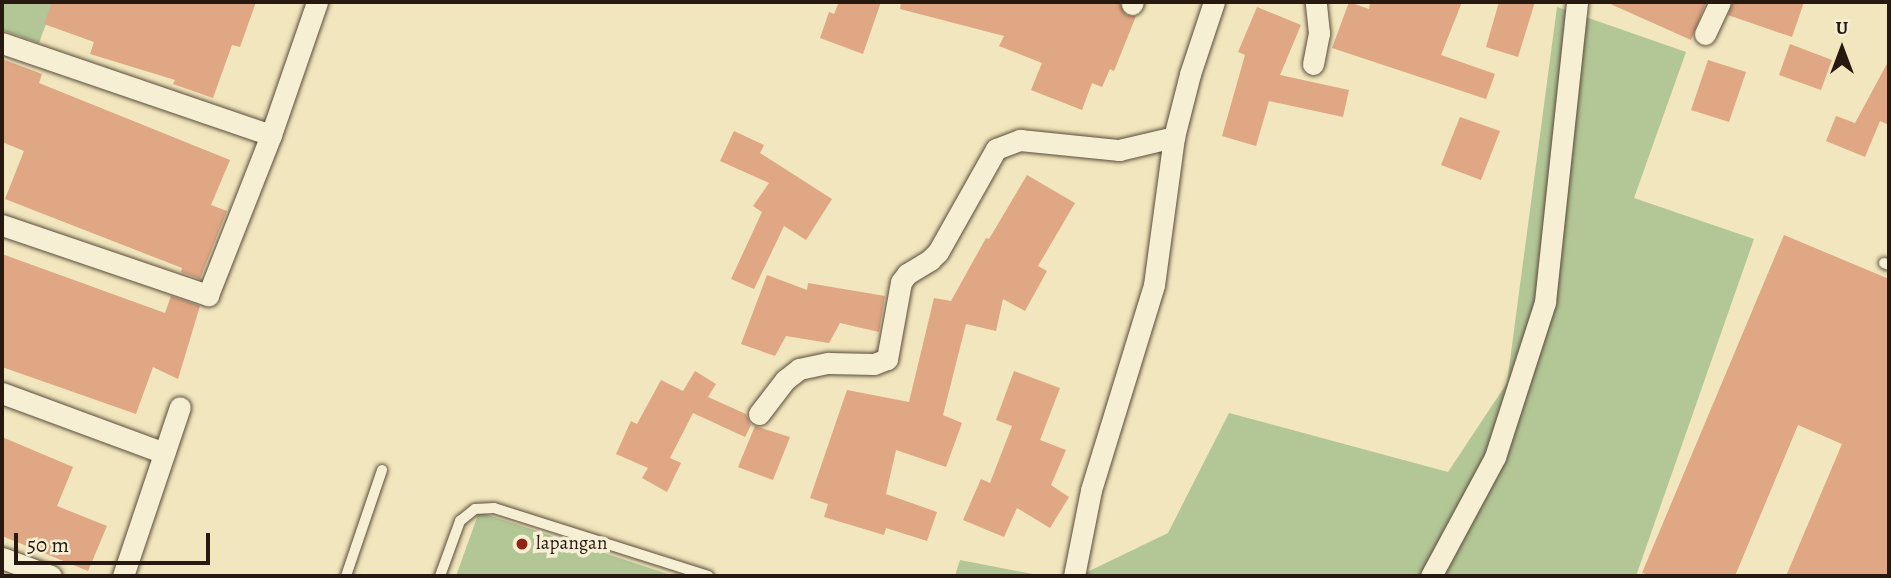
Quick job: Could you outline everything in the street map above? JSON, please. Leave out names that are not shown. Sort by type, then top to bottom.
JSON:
[{"type":"street","points":[[2,225],[208,295],[271,135],[317,2]]},
{"type":"street","points":[[1074,576],[1091,491],[1154,285],[1174,137],[1190,74],[1214,2]]},
{"type":"street","points":[[1313,64],[1319,33],[1316,2]]},
{"type":"street","points":[[1431,576],[1495,457],[1545,302],[1577,2]]},
{"type":"street","points":[[1705,34],[1720,2]]},
{"type":"street","points":[[2,43],[271,135]]},
{"type":"street","points":[[759,414],[785,380],[799,369],[828,363],[874,364],[887,359],[901,282],[907,274],[938,252],[996,149],[1020,139],[1119,150],[1174,137]]},
{"type":"street","points":[[2,393],[164,453]]},
{"type":"street","points":[[123,576],[180,407]]},
{"type":"street","points":[[2,558],[51,576]]},
{"type":"lane","points":[[346,576],[382,470]]},
{"type":"lane","points":[[440,576],[460,521],[475,509],[494,508],[709,576]]},
{"type":"green space","points":[[2,2],[54,2],[39,43],[2,30]]},
{"type":"green space","points":[[1557,7],[1686,52],[1634,198],[1754,239],[1636,576],[1079,576],[1168,533],[1229,413],[1448,472],[1507,383]]},
{"type":"green space","name":"lapangan","points":[[479,512],[674,576],[456,576]]},
{"type":"green space","points":[[960,560],[1043,576],[955,576]]},
{"type":"building","points":[[52,2],[256,2],[240,47],[232,45],[213,98],[173,84],[175,80],[90,54],[94,42],[44,24]]},
{"type":"building","points":[[839,2],[881,2],[863,54],[820,38],[829,12],[834,14]]},
{"type":"building","points":[[901,2],[1119,2],[1126,15],[1136,16],[1114,71],[1110,69],[1102,87],[1092,83],[1082,110],[1031,90],[1042,63],[999,46],[1004,36],[900,9]]},
{"type":"building","points":[[1349,2],[1369,9],[1370,2],[1462,2],[1441,55],[1495,74],[1486,99],[1332,48]]},
{"type":"building","points":[[1499,2],[1535,2],[1518,57],[1486,47]]},
{"type":"building","points":[[1606,2],[1706,2],[1691,40]]},
{"type":"building","points":[[1733,2],[1804,2],[1792,37],[1728,15]]},
{"type":"building","points":[[1257,7],[1301,25],[1280,75],[1349,90],[1343,117],[1269,101],[1256,146],[1222,136],[1245,55],[1238,52]]},
{"type":"building","points":[[1790,44],[1832,60],[1821,90],[1779,75]]},
{"type":"building","points":[[2,59],[42,74],[39,83],[230,160],[211,205],[227,211],[200,279],[181,272],[182,268],[5,199],[24,151],[2,142]]},
{"type":"building","points":[[1708,60],[1746,72],[1729,122],[1691,110]]},
{"type":"building","points":[[1889,60],[1889,125],[1880,121],[1865,157],[1826,141],[1836,116],[1855,123]]},
{"type":"building","points":[[1460,117],[1500,131],[1481,180],[1441,165]]},
{"type":"building","points":[[734,131],[764,145],[760,153],[832,199],[806,240],[784,226],[754,289],[731,279],[762,212],[753,206],[769,183],[720,161]]},
{"type":"building","points":[[1027,175],[1075,203],[1038,266],[1047,271],[1025,311],[1003,299],[996,331],[966,324],[943,415],[962,423],[946,467],[896,450],[886,494],[937,512],[927,541],[886,528],[884,535],[824,517],[828,504],[810,498],[847,390],[909,402],[934,298],[951,301],[986,238],[989,239]]},
{"type":"building","points":[[1784,235],[1889,279],[1889,576],[1786,576],[1842,444],[1798,425],[1735,576],[1654,576],[1642,573]]},
{"type":"building","points":[[2,254],[165,313],[171,296],[200,306],[178,379],[153,367],[136,414],[2,367]]},
{"type":"building","points":[[767,275],[807,290],[808,283],[885,296],[879,332],[840,323],[829,343],[786,336],[775,356],[741,344]]},
{"type":"building","points":[[695,371],[716,384],[708,397],[746,414],[751,425],[745,437],[693,413],[670,458],[681,463],[667,492],[642,478],[648,468],[616,454],[631,421],[637,424],[661,380],[683,391]]},
{"type":"building","points":[[1014,371],[1060,388],[1040,440],[1066,450],[1051,485],[1069,497],[1050,528],[1017,508],[1004,537],[963,520],[981,479],[990,483],[1012,426],[996,420]]},
{"type":"building","points":[[755,426],[790,437],[773,480],[738,467]]},
{"type":"building","points":[[2,437],[73,467],[57,506],[107,526],[88,571],[2,536]]},
{"type":"place","name":"lapangan","points":[[522,544]]}]
